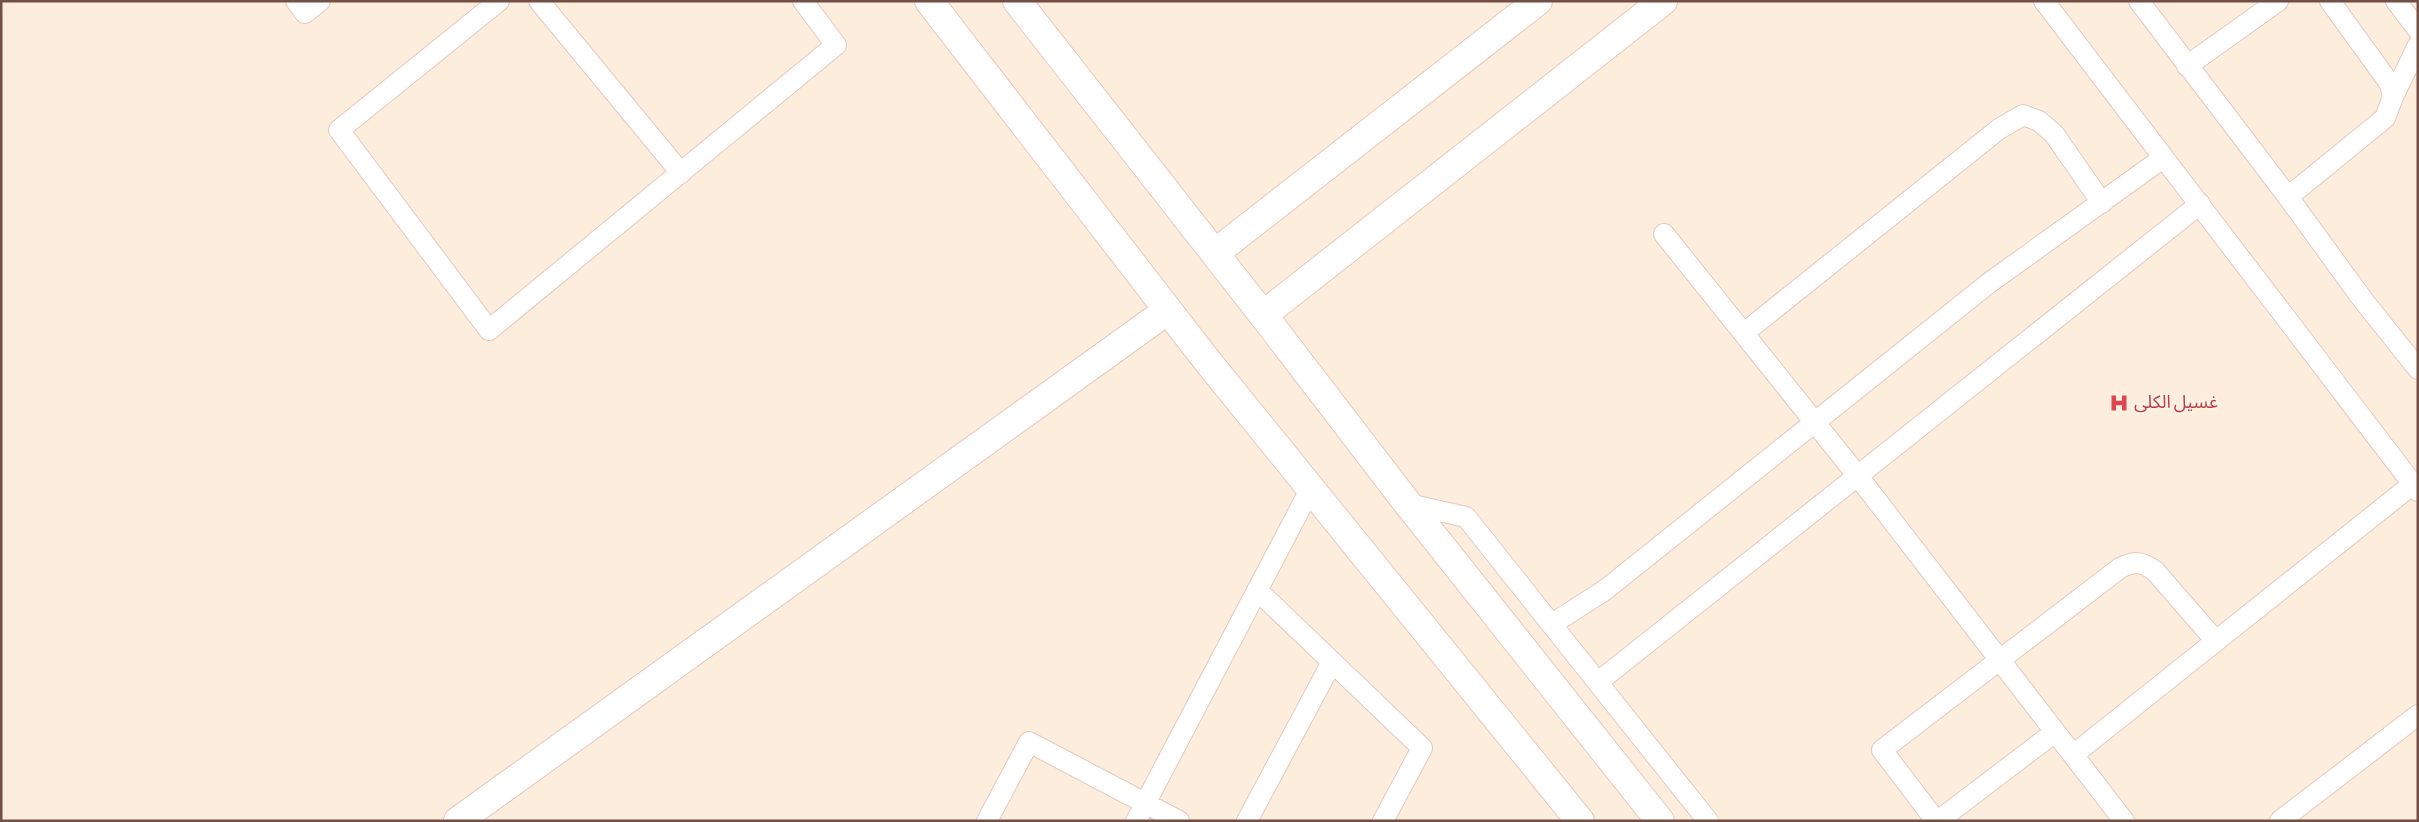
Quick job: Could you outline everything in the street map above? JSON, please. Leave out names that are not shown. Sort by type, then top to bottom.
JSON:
[{"type":"street","points":[[928,1],[1168,310],[1580,821]]},
{"type":"street","points":[[1017,1],[1263,315],[1408,504],[1660,821]]},
{"type":"street","points":[[1214,253],[1538,1]]},
{"type":"street","points":[[1263,315],[1663,1]]},
{"type":"street","points":[[458,821],[1168,310]]},
{"type":"lane","points":[[296,1],[306,13],[320,1]]},
{"type":"lane","points":[[498,1],[339,130],[489,330],[836,45],[803,1]]},
{"type":"lane","points":[[539,1],[681,173]]},
{"type":"lane","points":[[2044,1],[2415,487],[2215,640],[2073,755]]},
{"type":"lane","points":[[2139,1],[2288,197],[2363,300],[2418,369]]},
{"type":"lane","points":[[2187,66],[2278,1]]},
{"type":"lane","points":[[2330,1],[2390,84],[2393,97]]},
{"type":"lane","points":[[2396,1],[2418,30]]},
{"type":"lane","points":[[2288,197],[2385,118],[2418,45]]},
{"type":"lane","points":[[1744,333],[1999,129],[2023,115],[2039,121],[2054,134],[2102,203]]},
{"type":"lane","points":[[1552,624],[1605,590],[1989,283],[2163,158]]},
{"type":"lane","points":[[1598,682],[2200,204]]},
{"type":"lane","points":[[1664,234],[1857,475],[2124,821]]},
{"type":"lane","points":[[1136,821],[1311,488]]},
{"type":"lane","points":[[1408,504],[1466,516],[1708,821]]},
{"type":"lane","points":[[2055,732],[1937,821],[1882,750],[2120,568],[2134,562],[2144,563],[2155,571],[2215,640]]},
{"type":"lane","points":[[1257,590],[1422,748],[1383,821]]},
{"type":"lane","points":[[1247,821],[1332,662]]},
{"type":"lane","points":[[2280,821],[2418,715]]},
{"type":"lane","points":[[987,821],[1029,742],[1179,821]]},
{"type":"place","name":"غسيل الكلى","points":[[2119,403]]}]
